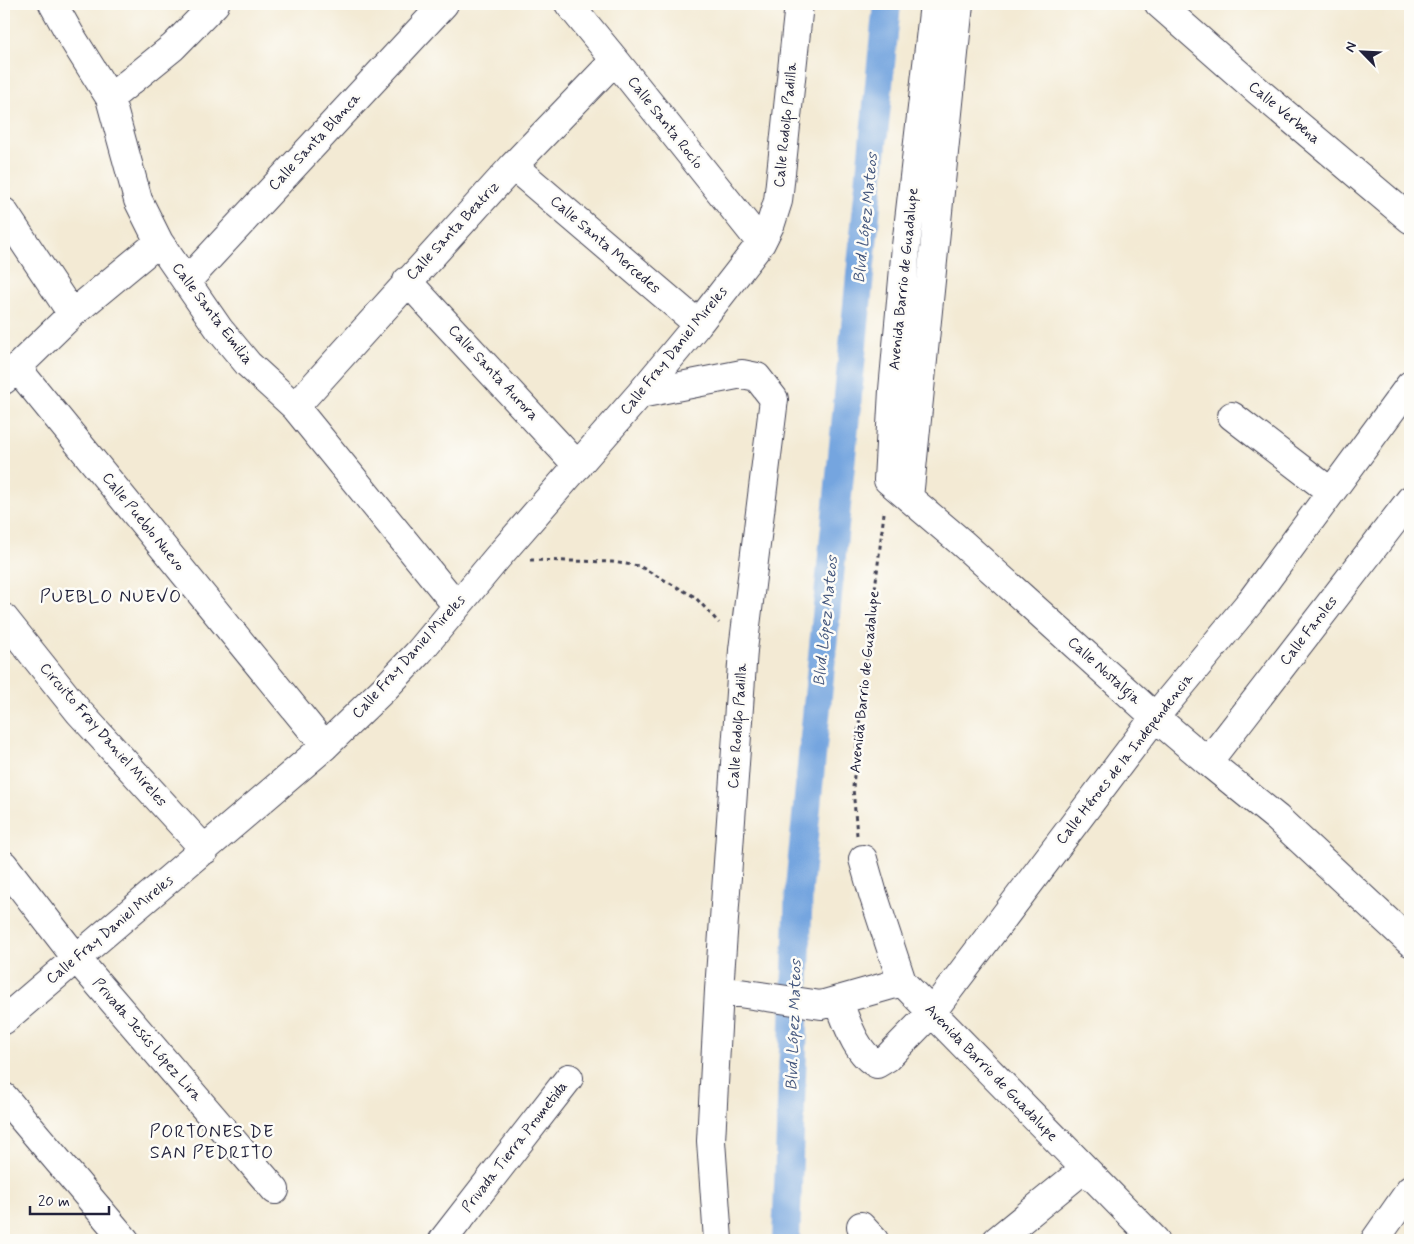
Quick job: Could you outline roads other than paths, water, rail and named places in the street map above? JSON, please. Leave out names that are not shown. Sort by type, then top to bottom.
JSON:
[{"type":"street","name":"Calle Santa Emilia","points":[[53,4],[110,98],[138,200],[159,242],[248,364],[295,407],[457,606]]},
{"type":"street","points":[[110,98],[173,47],[215,4]]},
{"type":"street","name":"Calle Santa Blanca","points":[[186,281],[444,4]]},
{"type":"street","name":"Calle Santa Rocío","points":[[569,4],[761,243]]},
{"type":"street","name":"Calle Rodolfo Padilla","points":[[761,243],[772,223],[778,201],[799,4]]},
{"type":"street","points":[[910,498],[959,4]]},
{"type":"street","name":"Calle Verbena","points":[[1159,4],[1410,220]]},
{"type":"street","name":"Avenida Barrio de Guadalupe","points":[[888,480],[892,390],[906,246],[938,8]]},
{"type":"street","name":"Calle Santa Beatriz","points":[[295,407],[513,166],[615,60]]},
{"type":"street","name":"Calle Santa Mercedes","points":[[513,166],[698,324]]},
{"type":"street","points":[[4,212],[72,314]]},
{"type":"street","points":[[10,374],[72,314],[159,242]]},
{"type":"street","name":"Calle Fray Daniel Mireles","points":[[4,1020],[325,746],[386,687],[419,652],[496,558],[640,394],[761,243]]},
{"type":"street","name":"Calle Santa Aurora","points":[[408,281],[578,466]]},
{"type":"street","name":"Calle Pueblo Nuevo","points":[[10,374],[325,746]]},
{"type":"street","name":"Calle Rodolfo Padilla","points":[[640,394],[742,374],[757,377],[774,399],[743,650],[729,991],[712,1142],[718,1240]]},
{"type":"street","name":"Calle Héroes de la Independencia","points":[[830,1003],[850,1028],[863,1053],[877,1064],[887,1058],[932,1012],[1155,717],[1251,601],[1410,385]]},
{"type":"street","points":[[1232,416],[1331,492]]},
{"type":"street","name":"Calle Nostalgia","points":[[888,480],[962,543],[1155,717],[1277,818],[1410,942]]},
{"type":"street","name":"Calle Faroles","points":[[1208,762],[1410,500]]},
{"type":"street","name":"Circuito Fray Daniel Mireles","points":[[4,618],[79,712],[205,850]]},
{"type":"street","name":"Avenida Barrio de Guadalupe","points":[[864,859],[873,894],[902,982],[1155,1240]]},
{"type":"street","name":"Privada Jesús López Lira","points":[[4,865],[77,958],[275,1190]]},
{"type":"street","points":[[729,991],[830,1003],[902,982]]},
{"type":"street","name":"Privada Tierra Prometida","points":[[443,1240],[569,1078]]},
{"type":"street","points":[[4,1097],[125,1240]]},
{"type":"street","points":[[997,1240],[1084,1169]]},
{"type":"street","points":[[1375,1240],[1410,1190]]},
{"type":"waterway","name":"Blvd. López Mateos","points":[[786,1240],[799,887],[887,4]]},
{"type":"district","name":"PUEBLO NUEVO","points":[[111,597]]},
{"type":"district","name":"PORTONES DE SAN PEDRITO","points":[[212,1142]]}]
